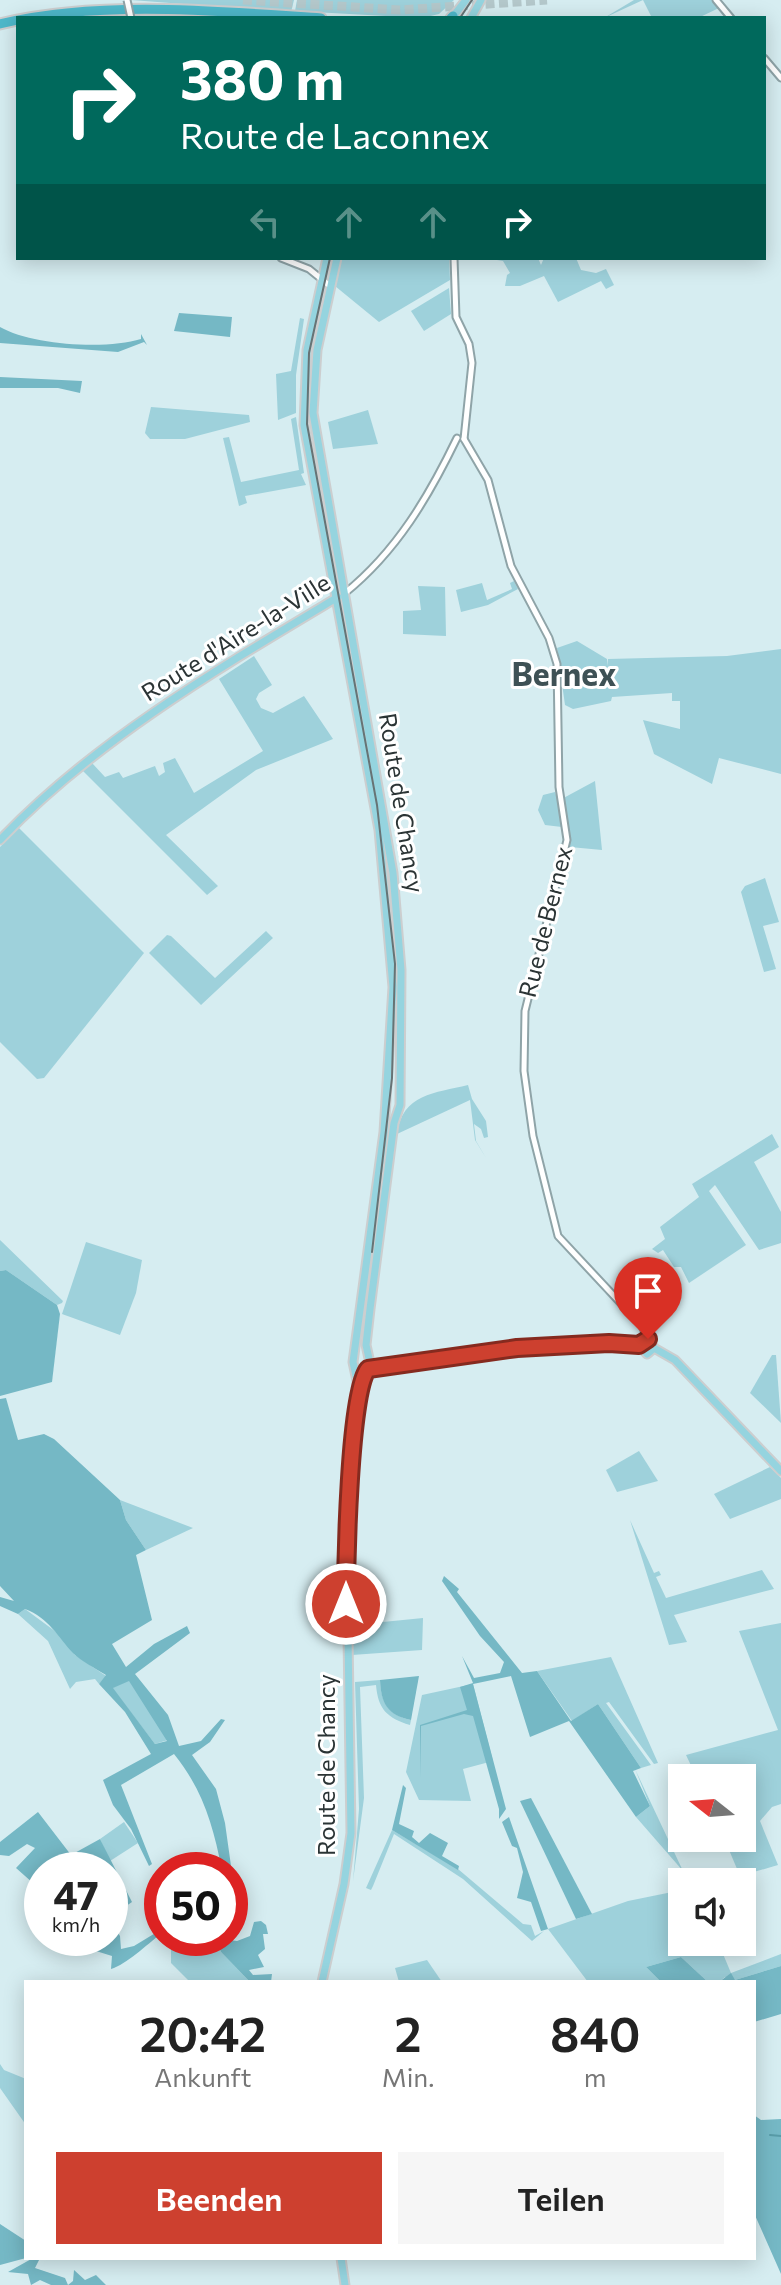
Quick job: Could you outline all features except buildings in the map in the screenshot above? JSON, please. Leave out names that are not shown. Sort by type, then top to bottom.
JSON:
[{"type":"highway","points":[[31,16],[51,9],[106,4],[290,16]]},
{"type":"highway","points":[[45,16],[115,8],[234,16]]},
{"type":"main road","points":[[454,16],[466,0]]},
{"type":"main road","name":"Route de Chancy","points":[[322,1980],[344,1884],[352,1825],[346,1593],[355,1369],[385,1110],[393,998],[387,895],[373,794],[306,437],[303,403],[307,350],[326,260]]},
{"type":"main road","name":"Route de Chancy","points":[[336,260],[314,367],[313,413],[395,888],[402,989],[399,1101],[370,1309],[369,1358],[353,1449]]},
{"type":"main road","name":"Route d'Aire-la-Ville","points":[[0,840],[42,797],[91,756],[345,593]]},
{"type":"main road","points":[[386,1099],[392,1097],[399,1101]]},
{"type":"main road","points":[[385,1110],[397,1112]]},
{"type":"main road","points":[[355,1369],[367,1370],[391,1364],[543,1346],[639,1345],[648,1339],[654,1348],[675,1360],[781,1471]]},
{"type":"main road","points":[[639,1345],[645,1353],[654,1348]]},
{"type":"main road","points":[[356,1357],[391,1364]]},
{"type":"main road","points":[[341,2260],[345,2285]]},
{"type":"main road","points":[[341,2260],[353,2285]]},
{"type":"street","points":[[716,0],[729,16]]},
{"type":"street","points":[[766,60],[781,78]]},
{"type":"street","points":[[286,260],[309,269],[330,286]]},
{"type":"street","points":[[309,269],[318,267],[324,260]]},
{"type":"street","name":"Route d'Aire-la-Ville","points":[[345,593],[412,522],[433,491],[461,438],[457,431],[464,429],[472,363],[456,317],[454,260]]},
{"type":"street","name":"Rue de Bernex","points":[[461,438],[488,480],[508,558],[551,642],[558,675],[559,787],[567,840],[525,1011],[524,1071],[533,1136],[558,1236],[645,1329],[648,1339]]},
{"type":"shaded area","points":[[131,0],[294,0],[291,12]]},
{"type":"shaded area","points":[[297,0],[454,0],[439,14],[430,16],[295,11]]},
{"type":"shaded area","points":[[634,0],[643,0],[608,16]]},
{"type":"shaded area","points":[[643,0],[712,0],[719,8],[702,16],[651,16]]},
{"type":"shaded area","points":[[342,260],[449,260],[450,280],[379,322],[335,286]]},
{"type":"shaded area","points":[[497,260],[539,260],[541,265],[543,260],[577,260],[581,270],[596,273],[606,269],[614,285],[606,289],[601,281],[558,302],[544,276],[520,286],[505,286],[510,273],[503,261]]},
{"type":"shaded area","points":[[449,288],[451,314],[424,331],[411,311]]},
{"type":"shaded area","points":[[179,313],[232,317],[230,337],[174,331]]},
{"type":"shaded area","points":[[300,318],[304,319],[296,375],[296,413],[278,420],[276,374],[291,371]]},
{"type":"shaded area","points":[[0,327],[49,342],[89,345],[141,339],[141,334],[147,345],[144,342],[118,352],[0,343]]},
{"type":"shaded area","points":[[0,377],[82,381],[80,393],[58,388],[0,388]]},
{"type":"shaded area","points":[[151,407],[249,415],[250,422],[185,439],[150,439],[145,433]]},
{"type":"shaded area","points":[[368,410],[378,444],[333,449],[328,422]]},
{"type":"shaded area","points":[[296,417],[304,473],[301,474],[306,485],[245,496],[247,503],[239,506],[223,438],[229,437],[241,482],[299,470],[291,419]]},
{"type":"shaded area","points":[[514,581],[518,589],[488,605],[461,612],[456,590],[482,583],[487,600],[512,589],[510,583]]},
{"type":"shaded area","points":[[418,586],[445,587],[446,636],[403,634],[403,611],[421,610]]},
{"type":"shaded area","points":[[577,641],[607,659],[608,666],[608,659],[727,656],[781,649],[781,774],[719,758],[712,784],[654,754],[643,720],[680,729],[680,701],[672,701],[672,693],[612,697],[611,701],[573,709],[565,705],[557,648]]},
{"type":"shaded area","points":[[254,656],[272,685],[259,693],[256,699],[261,708],[273,713],[304,696],[333,739],[256,770],[166,835],[218,886],[207,895],[82,770],[92,763],[105,777],[119,772],[123,778],[155,766],[159,776],[165,772],[163,763],[175,758],[194,793],[263,751],[219,679]]},
{"type":"shaded area","points":[[595,781],[602,850],[570,847],[562,827],[545,825],[538,810],[543,795],[555,792],[558,801]]},
{"type":"shaded area","points":[[19,828],[144,953],[44,1078],[37,1079],[0,1042],[0,847]]},
{"type":"shaded area","points":[[765,878],[779,922],[763,926],[776,969],[764,972],[741,892],[745,886]]},
{"type":"shaded area","points":[[266,931],[273,938],[201,1005],[149,953],[167,935],[171,936],[215,978]]},
{"type":"shaded area","points":[[468,1085],[472,1099],[486,1121],[488,1137],[484,1138],[481,1129],[474,1124],[476,1141],[486,1158],[475,1140],[470,1100],[397,1134],[400,1121],[413,1103],[432,1093]]},
{"type":"shaded area","points":[[772,1134],[779,1147],[754,1162],[781,1212],[781,1243],[759,1250],[715,1185],[709,1191],[746,1245],[689,1283],[681,1267],[674,1267],[663,1250],[658,1253],[652,1249],[665,1239],[660,1227],[699,1197],[692,1184]]},
{"type":"shaded area","points":[[0,1240],[62,1303],[57,1305],[6,1270],[0,1271]]},
{"type":"shaded area","points":[[86,1242],[142,1260],[136,1293],[120,1335],[62,1314]]},
{"type":"shaded area","points":[[6,1270],[57,1305],[60,1314],[52,1382],[0,1396],[0,1271]]},
{"type":"shaded area","points":[[772,1355],[776,1355],[781,1423],[750,1393]]},
{"type":"shaded area","points":[[6,1398],[18,1440],[44,1434],[54,1439],[120,1500],[126,1520],[146,1550],[136,1555],[152,1620],[112,1644],[126,1667],[154,1644],[187,1626],[190,1633],[135,1674],[168,1715],[179,1746],[201,1741],[221,1719],[225,1720],[210,1742],[192,1755],[216,1789],[229,1852],[218,1852],[206,1809],[174,1754],[121,1785],[147,1852],[144,1852],[144,1856],[131,1829],[113,1805],[103,1780],[151,1754],[125,1712],[99,1684],[106,1675],[77,1656],[41,1617],[25,1609],[18,1614],[0,1606],[0,1597],[14,1601],[0,1586],[0,1399]],"holes":[[[129,1681],[167,1741],[155,1744],[113,1688]]]},
{"type":"shaded area","points":[[639,1451],[658,1481],[617,1492],[606,1470]]},
{"type":"shaded area","points":[[770,1467],[781,1478],[781,1499],[730,1519],[714,1494]]},
{"type":"shaded area","points":[[120,1500],[193,1528],[146,1550],[126,1520]]},
{"type":"shaded area","points":[[630,1520],[654,1573],[659,1571],[661,1575],[656,1577],[666,1598],[762,1570],[774,1589],[674,1615],[687,1642],[669,1645]]},
{"type":"shaded area","points":[[444,1576],[459,1589],[457,1592],[522,1673],[537,1671],[571,1721],[598,1704],[641,1768],[633,1771],[650,1806],[636,1817],[569,1721],[530,1737],[511,1676],[473,1684],[506,1809],[499,1819],[499,1809],[473,1716],[464,1714],[421,1726],[420,1778],[420,1725],[467,1710],[460,1687],[473,1683],[462,1656],[474,1678],[500,1673],[504,1662],[480,1636],[442,1581]]},
{"type":"shaded area","points":[[25,1609],[63,1637],[75,1655],[106,1676],[99,1684],[95,1679],[76,1682],[70,1689],[48,1641],[18,1614]]},
{"type":"shaded area","points":[[423,1618],[422,1650],[352,1655],[353,1625]]},
{"type":"shaded area","points":[[781,1623],[781,1804],[772,1807],[760,1821],[778,1865],[756,1871],[756,1868],[737,1868],[730,1852],[756,1852],[756,1764],[690,1764],[686,1755],[778,1730],[739,1631]]},
{"type":"shaded area","points":[[611,1657],[658,1763],[654,1764],[609,1702],[606,1703],[651,1765],[641,1768],[598,1704],[572,1721],[537,1671]]},
{"type":"shaded area","points":[[419,1676],[411,1720],[396,1715],[384,1701],[380,1680]]},
{"type":"shaded area","points":[[129,1680],[168,1740],[155,1744],[112,1688]]},
{"type":"shaded area","points":[[380,1680],[387,1706],[397,1715],[411,1720],[410,1725],[385,1711],[376,1685],[360,1687],[364,1798],[353,1881],[359,1809],[355,1682]]},
{"type":"shaded area","points":[[473,1684],[493,1761],[463,1769],[471,1801],[419,1800],[406,1772],[422,1695]]},
{"type":"shaded area","points":[[635,1769],[668,1839],[668,1852],[674,1852],[682,1868],[636,1817],[650,1806]]},
{"type":"shaded area","points":[[403,1785],[406,1788],[399,1824],[414,1831],[412,1837],[419,1843],[430,1833],[448,1843],[442,1856],[459,1866],[458,1870],[392,1830]]},
{"type":"shaded area","points":[[531,1798],[592,1914],[576,1919],[520,1801]]},
{"type":"shaded area","points":[[38,1812],[69,1852],[31,1852],[35,1848],[27,1844],[9,1856],[0,1855],[0,1842]]},
{"type":"shaded area","points":[[509,1817],[548,1929],[541,1931],[531,1902],[517,1898],[523,1872],[517,1848],[512,1846],[502,1822]]},
{"type":"shaded area","points":[[124,1822],[138,1843],[124,1852],[106,1852],[100,1839]]},
{"type":"shaded area","points":[[392,1830],[458,1869],[523,1924],[531,1925],[535,1936],[544,1931],[532,1941],[463,1879],[394,1834],[371,1890],[366,1888]]},
{"type":"shaded area","points":[[100,1839],[107,1852],[76,1852]]},
{"type":"shaded area","points":[[24,1860],[24,1875],[16,1868]]},
{"type":"shaded area","points":[[668,1893],[668,1956],[724,1956],[731,1973],[781,1954],[781,1966],[735,1980],[725,1977],[721,1980],[706,1980],[681,1957],[646,1967],[659,1980],[586,1980],[548,1929],[628,1901]]},
{"type":"shaded area","points":[[261,1921],[266,1925],[268,1934],[263,1934],[265,1949],[258,1955],[264,1967],[249,1970],[253,1975],[272,1974],[271,1980],[248,1980],[225,1956],[248,1956],[254,1922]]},
{"type":"shaded area","points":[[144,1940],[144,1948],[111,1969],[112,1956],[128,1956],[128,1947]]},
{"type":"shaded area","points":[[171,1956],[225,1956],[248,1980],[188,1980],[171,1963]]},
{"type":"shaded area","points":[[681,1957],[706,1980],[659,1980],[646,1967]]},
{"type":"shaded area","points":[[427,1960],[441,1980],[398,1980],[395,1968]]},
{"type":"shaded area","points":[[781,1966],[781,2014],[756,2021],[756,1980],[735,1980]]},
{"type":"shaded area","points":[[731,1973],[735,1980],[722,1980]]},
{"type":"shaded area","points":[[0,2064],[4,2070],[24,2078],[24,2122],[0,2088]]},
{"type":"shaded area","points":[[756,2116],[761,2120],[781,2119],[781,2274],[756,2218]]},
{"type":"shaded area","points":[[0,2224],[24,2240],[24,2259],[0,2265]]},
{"type":"shaded area","points":[[29,2260],[39,2260],[35,2268],[65,2278],[68,2285],[51,2285],[40,2280],[31,2285],[28,2274],[8,2272]]},
{"type":"shaded area","points":[[74,2270],[85,2280],[96,2275],[106,2285],[68,2285],[73,2281]]},
{"type":"waterway","points":[[770,2135],[781,2136]]},
{"type":"tunnel","points":[[243,0],[400,10],[547,0]]},
{"type":"tram line","points":[[461,16],[472,0]]},
{"type":"tram line","points":[[330,260],[309,353],[307,424],[377,805],[395,964],[392,1078],[372,1252]]},
{"type":"district","name":"Bernex","points":[[564,675]]},
{"type":"route","points":[[346,1604],[353,1449],[361,1386],[368,1369],[517,1348],[609,1343],[639,1345],[648,1339]]}]
